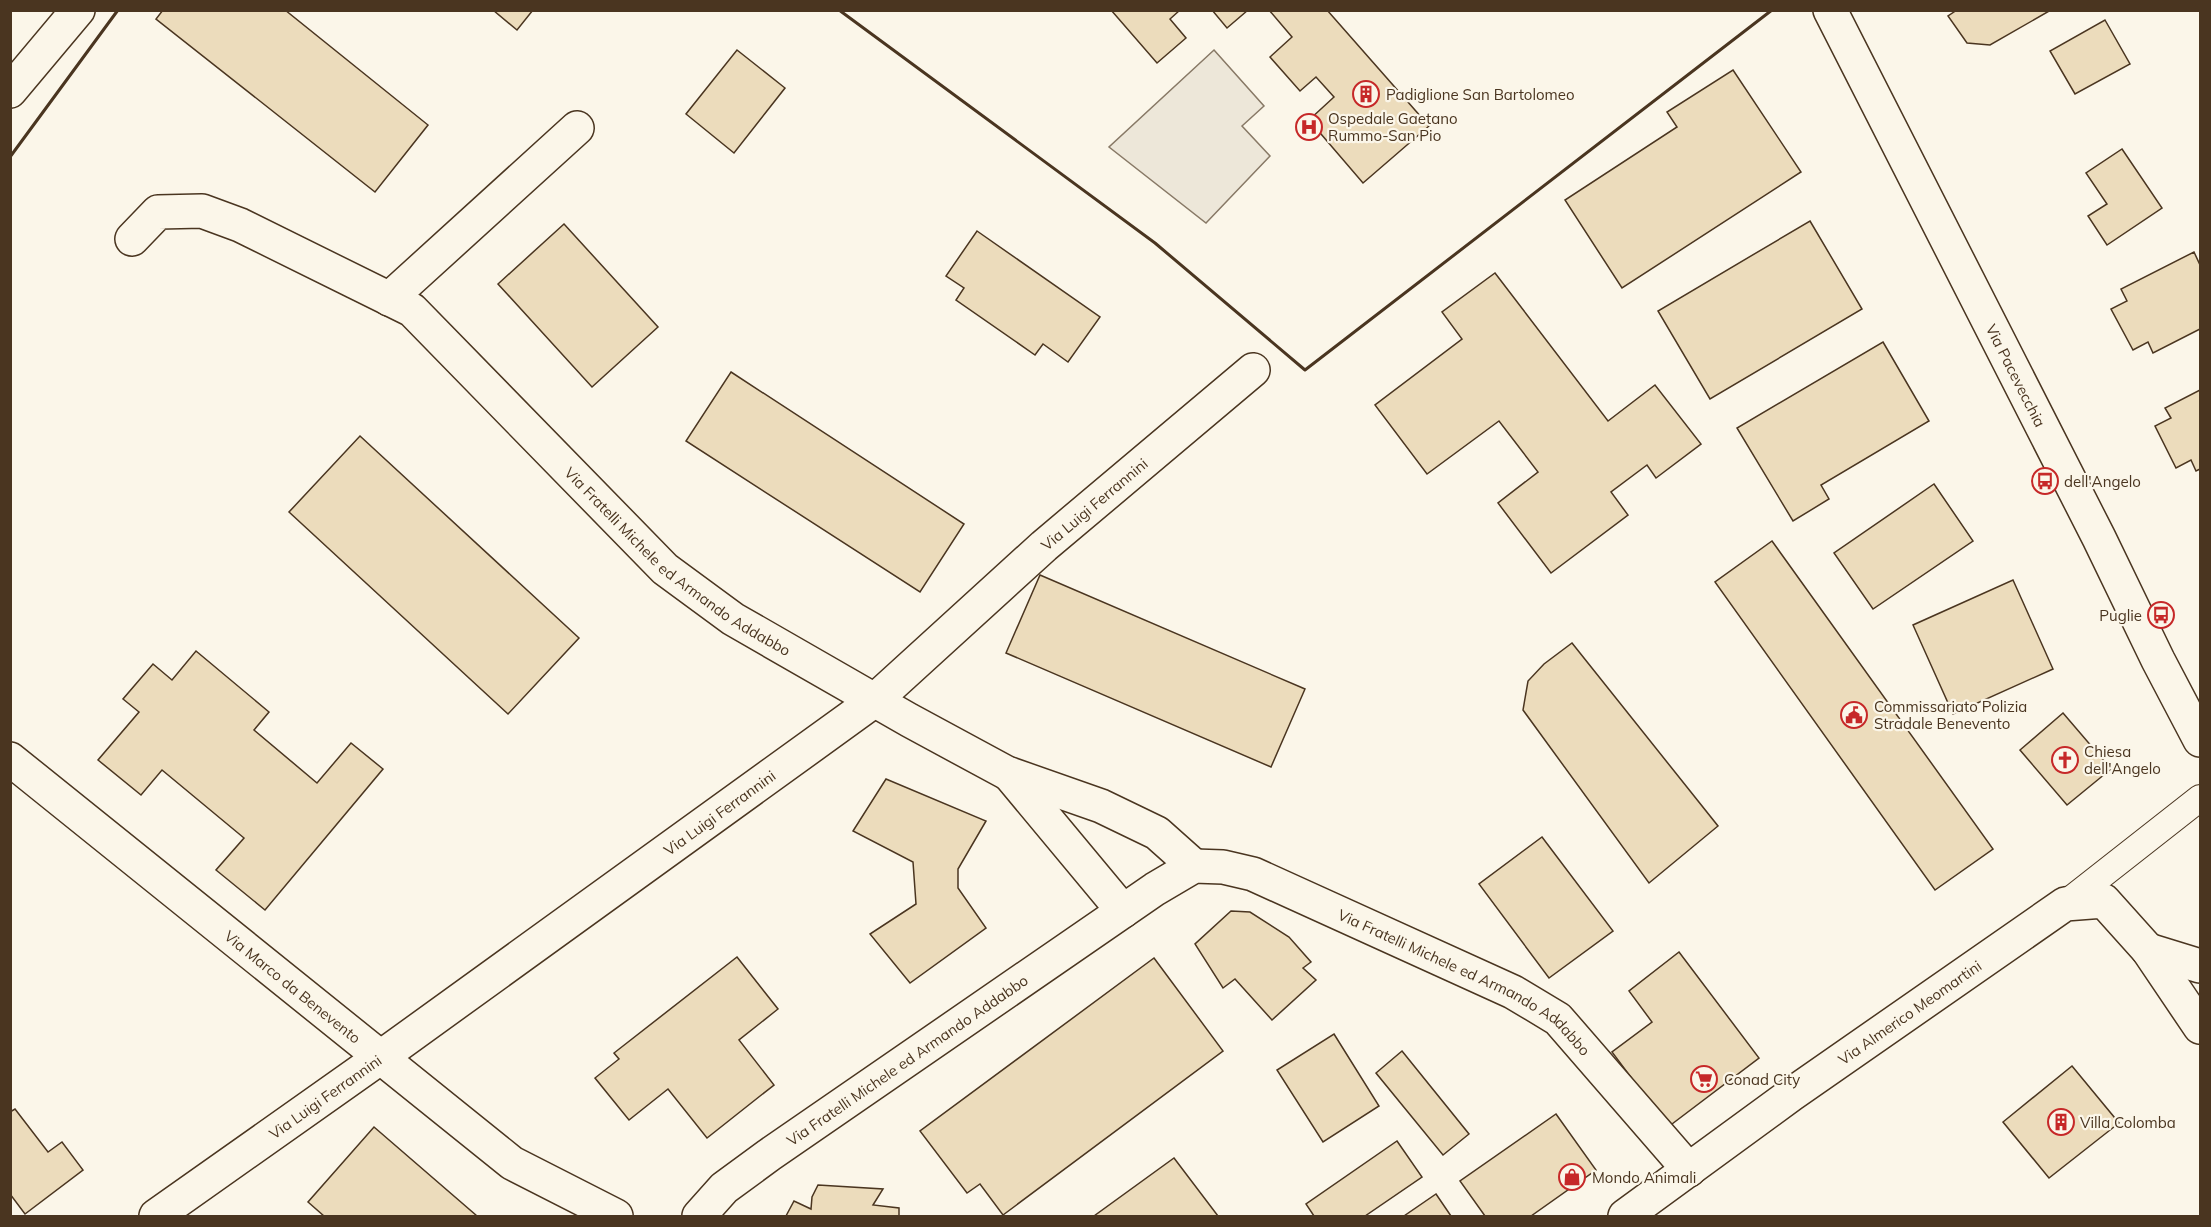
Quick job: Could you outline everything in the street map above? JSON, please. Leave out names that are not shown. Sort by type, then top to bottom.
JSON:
[{"type":"street","points":[[10,91],[78,10]]},
{"type":"street","name":"Via Pacevecchia","points":[[1830,10],[2200,740]]},
{"type":"street","points":[[388,299],[577,128]]},
{"type":"street","name":"Via Fratelli Michele ed Armando Addabbo","points":[[132,239],[158,212],[202,211],[240,225],[412,310],[665,569],[733,619],[1007,773],[1101,807],[1157,833],[1194,866]]},
{"type":"street","name":"Via Luigi Ferrannini","points":[[156,1216],[381,1057],[875,700],[1044,546],[1253,370]]},
{"type":"street","name":"Via Marco da Benevento","points":[[10,759],[512,1163],[616,1216]]},
{"type":"street","name":"Via Fratelli Michele ed Armando Addabbo","points":[[1007,773],[1123,911]]},
{"type":"street","points":[[2065,904],[2200,798]]},
{"type":"street","name":"Via Fratelli Michele ed Armando Addabbo","points":[[699,1216],[724,1188],[769,1155],[1155,889],[1194,866],[1223,867],[1253,874],[1513,992],[1557,1019],[1689,1170]]},
{"type":"street","points":[[2065,904],[2104,901],[2148,950],[2200,1027]]},
{"type":"street","name":"Via Almerico Meomartini","points":[[1625,1216],[1792,1094],[2065,904]]},
{"type":"street","points":[[2148,950],[2200,966]]},
{"type":"shaded area","points":[[1214,50],[1264,106],[1242,126],[1270,156],[1206,223],[1109,147]]},
{"type":"building","points":[[163,10],[285,10],[428,125],[375,192],[156,19]]},
{"type":"building","points":[[493,10],[533,10],[517,30]]},
{"type":"building","points":[[1111,10],[1180,10],[1170,19],[1186,38],[1157,63]]},
{"type":"building","points":[[1212,10],[1248,10],[1227,28]]},
{"type":"building","name":"Padiglione San Bartolomeo","points":[[1269,10],[1327,10],[1429,126],[1363,183],[1309,120],[1334,97],[1316,77],[1300,91],[1270,57],[1292,37]]},
{"type":"building","points":[[1957,10],[2051,10],[1990,45],[1967,43],[1948,16]]},
{"type":"building","points":[[2105,20],[2130,64],[2075,94],[2050,51]]},
{"type":"building","points":[[737,50],[785,88],[734,153],[686,114]]},
{"type":"building","points":[[1733,70],[1801,172],[1622,288],[1565,200],[1677,127],[1667,112]]},
{"type":"building","points":[[2122,149],[2162,208],[2107,245],[2088,216],[2107,204],[2086,173]]},
{"type":"building","points":[[1810,221],[1862,309],[1710,399],[1658,311]]},
{"type":"building","points":[[564,224],[658,327],[592,387],[498,284]]},
{"type":"building","points":[[977,231],[1100,317],[1068,362],[1043,344],[1035,355],[956,300],[964,288],[946,276]]},
{"type":"building","points":[[2194,252],[2200,265],[2200,329],[2153,353],[2148,342],[2133,350],[2111,309],[2127,301],[2121,289]]},
{"type":"building","points":[[1495,273],[1608,421],[1655,385],[1701,444],[1656,478],[1647,465],[1611,492],[1628,515],[1551,573],[1498,503],[1538,472],[1499,421],[1427,474],[1375,405],[1462,339],[1442,312]]},
{"type":"building","points":[[1883,342],[1929,421],[1821,485],[1829,499],[1793,521],[1737,428]]},
{"type":"building","points":[[731,372],[964,524],[920,592],[686,441]]},
{"type":"building","points":[[2200,390],[2200,469],[2196,471],[2191,460],[2176,468],[2155,426],[2171,418],[2165,408]]},
{"type":"building","points":[[360,436],[579,638],[508,714],[289,512]]},
{"type":"building","points":[[1934,484],[1973,541],[1873,609],[1834,553]]},
{"type":"building","name":"Commissariato Polizia Stradale Benevento","points":[[1772,541],[1993,849],[1935,890],[1715,582]]},
{"type":"building","points":[[1040,575],[1305,689],[1271,767],[1006,653]]},
{"type":"building","points":[[2013,580],[2053,669],[1953,714],[1913,625]]},
{"type":"building","points":[[1572,643],[1718,826],[1649,883],[1523,710],[1528,681],[1544,664]]},
{"type":"building","points":[[196,651],[269,712],[254,730],[317,783],[351,743],[383,769],[265,910],[216,870],[244,838],[162,770],[141,795],[98,760],[139,712],[123,699],[153,664],[172,680]]},
{"type":"building","name":"Chiesa dell'Angelo","points":[[2063,713],[2111,769],[2067,805],[2020,750]]},
{"type":"building","points":[[886,779],[986,821],[958,869],[958,888],[986,928],[910,983],[870,934],[916,904],[913,862],[853,831]]},
{"type":"building","points":[[1542,837],[1613,931],[1549,978],[1479,884]]},
{"type":"building","points":[[1231,911],[1250,912],[1289,937],[1311,962],[1303,968],[1316,980],[1272,1020],[1235,979],[1223,988],[1195,944]]},
{"type":"building","points":[[1679,952],[1759,1058],[1668,1127],[1612,1052],[1652,1022],[1629,991]]},
{"type":"building","points":[[737,957],[778,1009],[739,1040],[774,1085],[707,1138],[668,1089],[629,1120],[595,1078],[619,1059],[614,1053]]},
{"type":"building","points":[[1154,958],[1223,1051],[1003,1215],[980,1184],[967,1193],[920,1131]]},
{"type":"building","points":[[1334,1034],[1379,1106],[1323,1142],[1277,1070]]},
{"type":"building","points":[[1402,1051],[1469,1134],[1443,1155],[1376,1073]]},
{"type":"building","name":"Villa Colomba","points":[[2072,1066],[2119,1123],[2049,1178],[2003,1122]]},
{"type":"building","points":[[15,1109],[48,1152],[62,1142],[83,1170],[25,1214],[10,1194],[10,1112]]},
{"type":"building","points":[[1556,1114],[1596,1170],[1531,1216],[1485,1216],[1460,1181]]},
{"type":"building","points":[[374,1127],[477,1216],[324,1216],[308,1202]]},
{"type":"building","points":[[1397,1141],[1422,1177],[1365,1216],[1314,1216],[1306,1204]]},
{"type":"building","points":[[1174,1158],[1218,1216],[1094,1216]]},
{"type":"building","points":[[818,1185],[883,1189],[873,1205],[899,1208],[899,1216],[786,1216],[794,1201],[811,1209],[812,1197]]},
{"type":"building","points":[[1436,1194],[1451,1216],[1404,1216]]},
{"type":"wall","points":[[10,157],[118,10]]},
{"type":"wall","points":[[839,10],[1155,243],[1305,370],[1772,10]]},
{"type":"place","name":"Padiglione San Bartolomeo","points":[[1366,94]]},
{"type":"place","name":"Ospedale Gaetano Rummo-San Pio","points":[[1309,127]]},
{"type":"place","name":"dell'Angelo","points":[[2045,481]]},
{"type":"place","name":"Puglie","points":[[2161,615]]},
{"type":"place","name":"Commissariato Polizia Stradale Benevento","points":[[1854,715]]},
{"type":"place","name":"Chiesa dell'Angelo","points":[[2065,760]]},
{"type":"place","name":"Conad City","points":[[1704,1079]]},
{"type":"place","name":"Villa Colomba","points":[[2061,1122]]},
{"type":"place","name":"Mondo Animali","points":[[1572,1177]]}]
